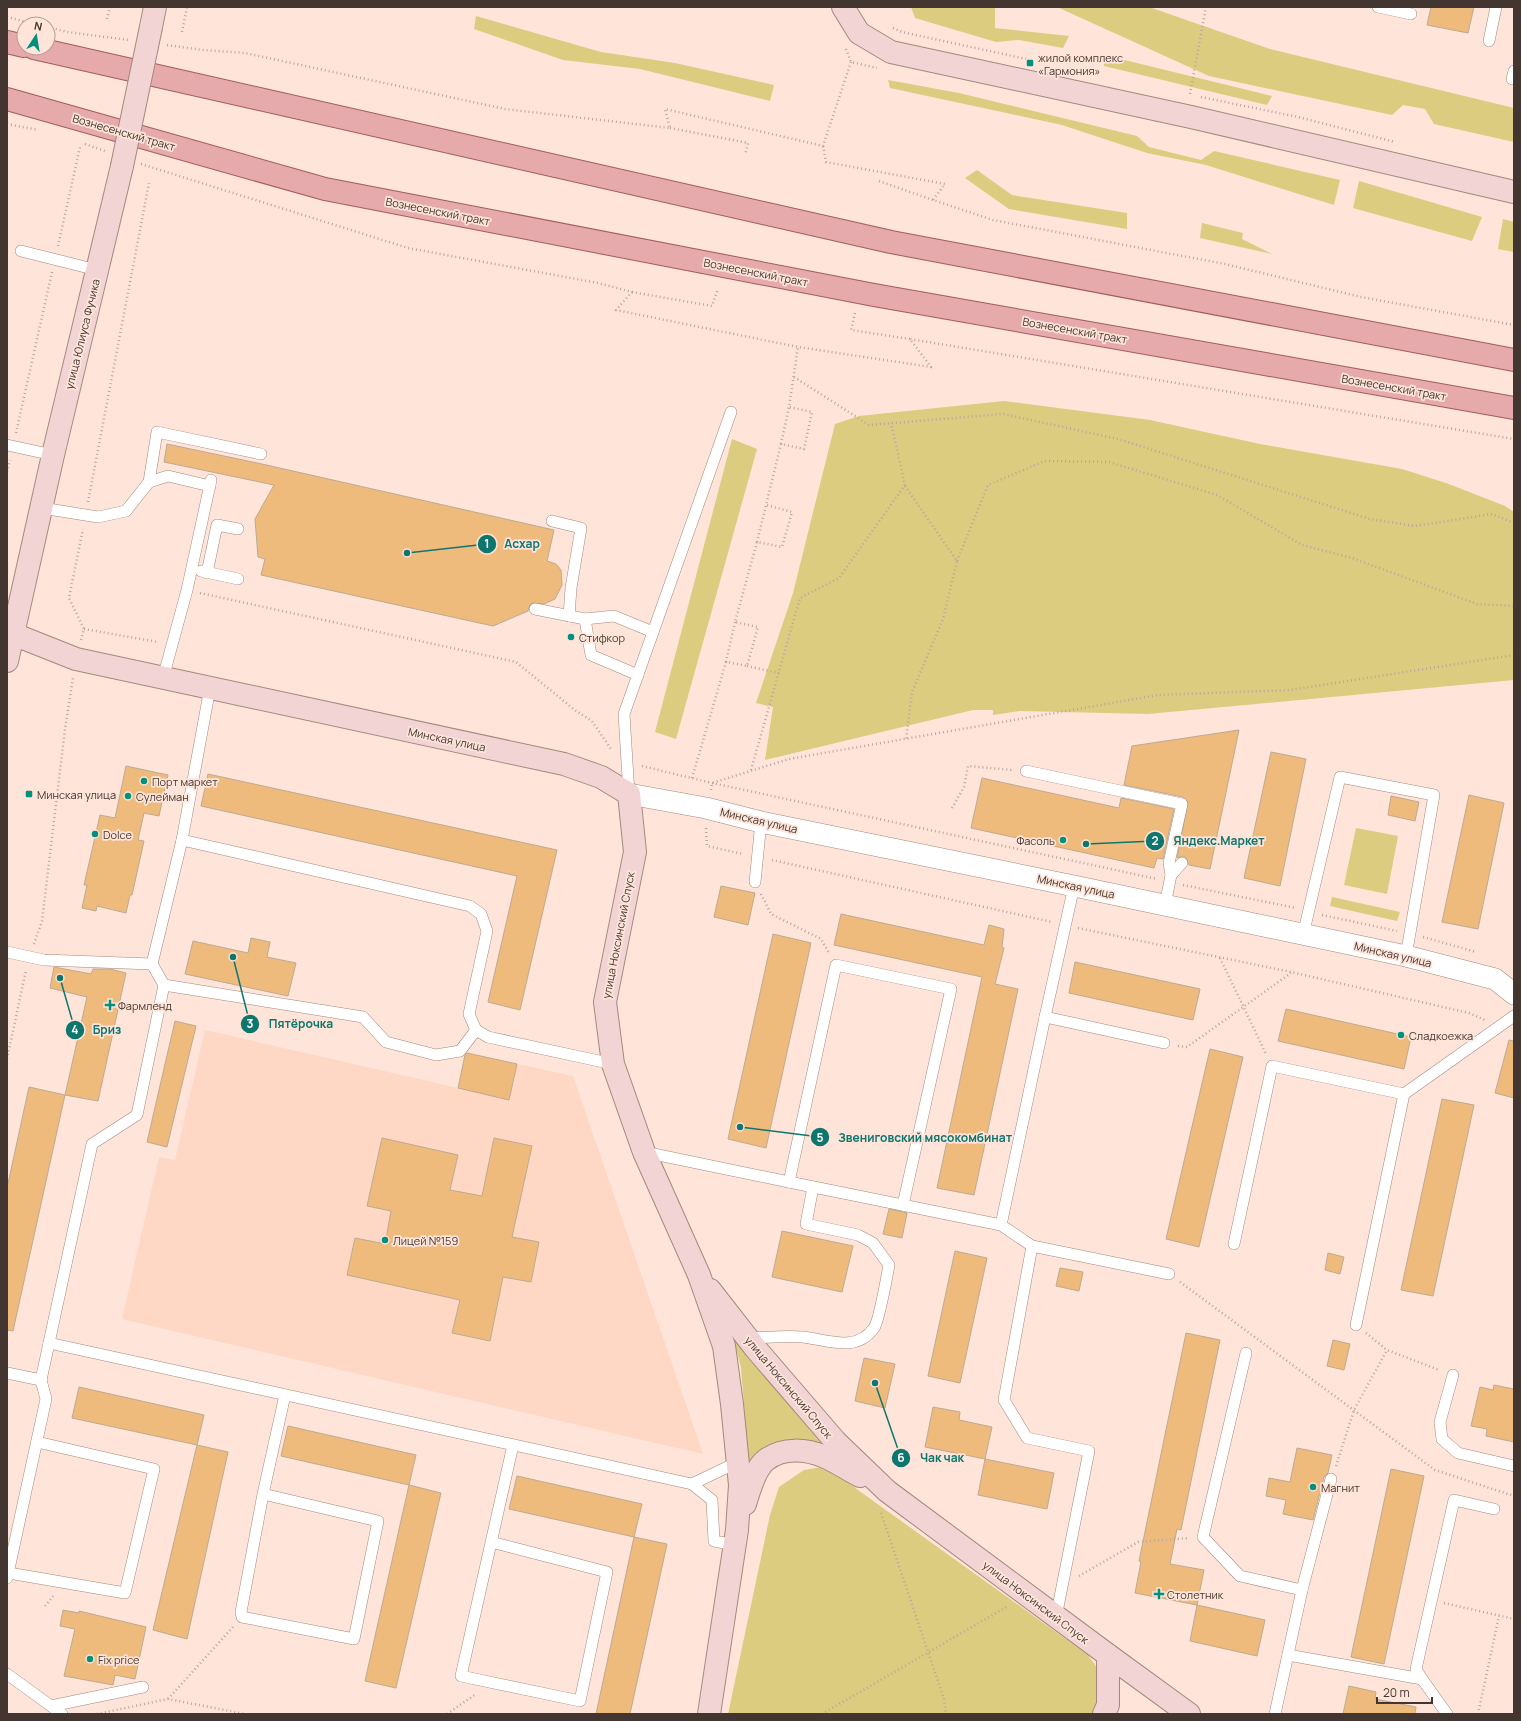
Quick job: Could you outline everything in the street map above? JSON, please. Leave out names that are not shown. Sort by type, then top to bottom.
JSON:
[{"type":"main road","points":[[56,53],[891,242],[1514,360]]},
{"type":"main road","name":"Вознесенский тракт","points":[[7,100],[325,189],[874,295],[1514,408]]},
{"type":"street","points":[[843,7],[859,34],[892,52],[1191,117],[1514,192]]},
{"type":"street","name":"улица Юлиуса Фучика","points":[[7,661],[10,633],[42,508],[52,456],[123,160],[147,25]]},
{"type":"street","name":"Минская улица","points":[[10,633],[76,659],[564,764],[601,777],[628,794],[706,808],[761,822],[1406,956],[1495,979],[1514,994]]},
{"type":"street","name":"улица Ноксинский Спуск","points":[[628,794],[634,852],[605,1002],[613,1064],[644,1152],[699,1275],[724,1346],[738,1462],[740,1485],[736,1538],[709,1714]]},
{"type":"street","name":"улица Ноксинский Спуск","points":[[699,1275],[748,1338],[836,1442],[887,1491],[1108,1656],[1189,1714]]},
{"type":"street","name":"улица Ноксинский Спуск","points":[[736,1538],[751,1482],[765,1460],[786,1450],[804,1450],[824,1457],[887,1491]]},
{"type":"street","points":[[1104,1714],[1108,1705],[1108,1656]]},
{"type":"lane","points":[[1378,7],[1412,14]]},
{"type":"lane","points":[[1489,41],[1496,7]]},
{"type":"lane","points":[[21,251],[97,270]]},
{"type":"lane","points":[[628,794],[624,714],[731,412]]},
{"type":"lane","points":[[42,508],[98,517],[126,511],[149,482],[157,432],[261,454]]},
{"type":"lane","points":[[10,445],[52,456]]},
{"type":"lane","points":[[149,482],[168,476],[210,483],[187,590],[163,678]]},
{"type":"lane","points":[[552,521],[581,528],[571,588],[569,616]]},
{"type":"lane","points":[[207,573],[217,525],[238,529]]},
{"type":"lane","points":[[192,569],[238,579]]},
{"type":"lane","points":[[535,609],[585,619],[614,616],[654,632]]},
{"type":"lane","points":[[585,619],[591,655],[638,675]]},
{"type":"lane","points":[[37,1442],[154,1469],[125,1593],[8,1576],[46,1399],[41,1380],[92,1144],[137,1115],[164,985],[152,964],[182,840],[210,688]]},
{"type":"lane","points":[[1026,771],[1182,804],[1169,863],[1171,879],[1166,905]]},
{"type":"lane","points":[[1303,935],[1340,777],[1434,795],[1406,956]]},
{"type":"lane","points":[[755,882],[761,822]]},
{"type":"lane","points":[[182,840],[470,906],[481,914],[487,931],[469,1014],[476,1030],[488,1037],[613,1064]]},
{"type":"lane","points":[[1171,879],[1182,863]]},
{"type":"lane","points":[[1002,1225],[1074,886]]},
{"type":"lane","points":[[7,952],[44,960],[152,964]]},
{"type":"lane","points":[[789,1182],[836,965],[951,989],[903,1205]]},
{"type":"lane","points":[[164,985],[363,1017],[386,1042],[436,1055],[460,1051],[476,1030]]},
{"type":"lane","points":[[1356,1325],[1404,1094],[1514,1016]]},
{"type":"lane","points":[[1045,1017],[1164,1043]]},
{"type":"lane","points":[[1234,1244],[1272,1066],[1404,1094]]},
{"type":"lane","points":[[644,1152],[1002,1225],[1032,1246],[1169,1274]]},
{"type":"lane","points":[[748,1338],[802,1337],[841,1344],[860,1340],[875,1327],[889,1265],[873,1243],[858,1235],[806,1224],[813,1186]]},
{"type":"lane","points":[[1032,1246],[1004,1400],[1027,1438],[1089,1451],[1056,1617]]},
{"type":"lane","points":[[49,1343],[692,1484],[712,1500],[714,1541],[736,1538]]},
{"type":"lane","points":[[1246,1353],[1204,1537],[1240,1576],[1302,1590]]},
{"type":"lane","points":[[7,1373],[41,1380]]},
{"type":"lane","points":[[1453,1375],[1440,1422],[1442,1439],[1458,1453],[1514,1466]]},
{"type":"lane","points":[[263,1494],[378,1521],[354,1639],[242,1617],[241,1612],[263,1494],[286,1395]]},
{"type":"lane","points":[[492,1542],[607,1572],[580,1701],[461,1676],[513,1445]]},
{"type":"lane","points":[[692,1484],[738,1462]]},
{"type":"lane","points":[[1275,1714],[1302,1590],[1331,1479]]},
{"type":"lane","points":[[1447,1714],[1416,1669],[1454,1500],[1494,1509]]},
{"type":"lane","points":[[1288,1655],[1422,1679]]},
{"type":"lane","points":[[7,1674],[62,1714]]},
{"type":"lane","points":[[51,1706],[143,1687]]},
{"type":"path","points":[[107,19],[110,7]]},
{"type":"path","points":[[182,32],[187,7]]},
{"type":"path","points":[[1190,94],[1206,7]]},
{"type":"path","points":[[56,29],[68,32],[147,25]]},
{"type":"path","points":[[165,45],[245,53],[505,108],[670,128],[748,143],[746,155]]},
{"type":"path","points":[[851,62],[823,146],[826,162],[945,184],[933,200]]},
{"type":"path","points":[[670,128],[665,109],[823,146]]},
{"type":"path","points":[[7,124],[46,132]]},
{"type":"path","points":[[83,143],[123,160],[408,248],[598,283],[632,292],[712,306],[718,289]]},
{"type":"path","points":[[7,472],[10,445],[55,260],[80,147]]},
{"type":"path","points":[[879,181],[993,220],[1225,264],[1361,297],[1514,325]]},
{"type":"path","points":[[7,1059],[29,957],[42,921],[76,659],[84,629],[69,598],[149,182]]},
{"type":"path","points":[[632,292],[616,310],[798,347],[931,367],[910,339]]},
{"type":"path","points":[[854,313],[851,330],[1514,439]]},
{"type":"path","points":[[692,778],[726,662],[766,505],[789,406],[798,347]]},
{"type":"path","points":[[794,377],[869,424],[1003,414],[1118,439],[1370,519],[1415,526],[1492,514],[1514,523]]},
{"type":"path","points":[[781,444],[804,449],[812,412],[789,406]]},
{"type":"path","points":[[892,423],[905,485],[957,561]]},
{"type":"path","points":[[906,739],[912,692],[944,620],[957,561],[988,485],[1045,461],[1109,462],[1217,495],[1302,545],[1352,558],[1477,604],[1514,606]]},
{"type":"path","points":[[751,771],[800,598],[839,578],[905,485]]},
{"type":"path","points":[[756,542],[782,547],[792,512],[766,505]]},
{"type":"path","points":[[187,590],[516,662],[576,711],[592,721],[614,754],[627,762],[712,783],[1171,879],[1309,912],[1411,934],[1478,953]]},
{"type":"path","points":[[735,622],[758,627],[748,666]]},
{"type":"path","points":[[84,629],[158,643],[162,636]]},
{"type":"path","points":[[712,783],[789,759],[1158,695],[1290,690],[1514,655]]},
{"type":"path","points":[[726,662],[778,673]]},
{"type":"path","points":[[952,808],[964,787],[968,766],[1026,771]]},
{"type":"path","points":[[712,783],[706,808],[707,846],[1065,925],[1291,972],[1469,1013],[1500,1026]]},
{"type":"path","points":[[755,882],[771,914],[821,939],[836,965]]},
{"type":"path","points":[[1220,958],[1272,1066]]},
{"type":"path","points":[[1164,1043],[1187,1047],[1291,972]]},
{"type":"path","points":[[1169,1274],[1435,1470],[1514,1496]]},
{"type":"path","points":[[1356,1325],[1387,1350],[1453,1375]]},
{"type":"path","points":[[1331,1479],[1354,1410],[1387,1350]]},
{"type":"path","points":[[881,1512],[944,1699],[946,1714]]},
{"type":"path","points":[[1063,1586],[1138,1542],[1204,1537]]},
{"type":"path","points":[[822,1714],[1026,1595]]},
{"type":"path","points":[[1432,1600],[1514,1619]]},
{"type":"path","points":[[1478,1714],[1499,1616]]},
{"type":"path","points":[[168,1699],[242,1617]]},
{"type":"path","points":[[447,1714],[494,1683]]},
{"type":"path","points":[[97,1714],[168,1699],[246,1714]]},
{"type":"shaded area","points":[[911,7],[995,7],[995,28],[1069,36],[1063,48],[1019,40],[996,42],[915,18]]},
{"type":"shaded area","points":[[1057,7],[1149,7],[1270,49],[1514,108],[1514,142],[1434,124],[1425,109],[1403,105],[1392,115],[1209,76]]},
{"type":"shaded area","points":[[476,16],[601,52],[675,63],[774,85],[770,101],[640,69],[563,60],[474,29]]},
{"type":"shaded area","points":[[1104,55],[1272,96],[1267,105],[1104,66]]},
{"type":"shaded area","points":[[888,80],[959,93],[1137,136],[1149,147],[1201,160],[1214,151],[1340,180],[1334,205],[1206,165],[1147,153],[1062,125],[890,88]]},
{"type":"shaded area","points":[[977,170],[1012,195],[1127,213],[1127,229],[1009,209],[965,178]]},
{"type":"shaded area","points":[[1359,181],[1482,217],[1472,241],[1353,208]]},
{"type":"shaded area","points":[[1503,219],[1514,222],[1514,252],[1498,249]]},
{"type":"shaded area","points":[[1202,223],[1243,233],[1242,239],[1272,254],[1200,238]]},
{"type":"shaded area","points":[[1004,401],[1150,420],[1260,444],[1402,469],[1446,483],[1505,506],[1514,512],[1514,680],[1148,714],[1020,711],[993,715],[993,710],[973,710],[765,760],[773,707],[756,703],[793,593],[835,424],[859,416]]},
{"type":"shaded area","points":[[732,439],[757,449],[676,739],[655,732]]},
{"type":"shaded area","points":[[1356,828],[1398,836],[1387,894],[1344,885]]},
{"type":"shaded area","points":[[1332,897],[1400,912],[1397,921],[1330,906]]},
{"type":"shaded area","name":"Лицей №159","points":[[205,1030],[458,1088],[466,1053],[573,1076],[703,1454],[122,1319],[159,1157],[175,1160]]},
{"type":"shaded area","points":[[733,1338],[838,1454],[776,1443],[766,1447],[749,1468],[741,1367]]},
{"type":"shaded area","points":[[822,1467],[836,1472],[858,1490],[1088,1655],[1098,1669],[1101,1690],[1094,1714],[728,1714],[770,1515],[779,1487],[804,1470]]},
{"type":"building","points":[[1431,7],[1474,7],[1468,33],[1427,25]]},
{"type":"building","points":[[167,444],[554,530],[547,561],[556,564],[561,570],[562,585],[555,599],[544,604],[532,603],[528,611],[493,626],[261,575],[265,559],[258,557],[255,519],[274,485],[164,462]]},
{"type":"building","points":[[1239,730],[1210,869],[1189,865],[1186,858],[1183,856],[1177,858],[1188,802],[1183,797],[1124,785],[1132,746]]},
{"type":"building","points":[[1271,752],[1306,759],[1280,886],[1244,878]]},
{"type":"building","points":[[126,766],[168,775],[159,816],[144,813],[138,840],[144,841],[132,895],[130,895],[126,913],[97,906],[96,911],[82,908],[87,885],[84,885],[100,815],[115,818]]},
{"type":"building","points":[[208,774],[557,850],[520,1010],[488,1002],[517,876],[201,806]]},
{"type":"building","points":[[982,778],[1119,808],[1121,798],[1174,809],[1163,859],[1157,858],[1154,868],[971,828]]},
{"type":"building","points":[[1469,795],[1504,803],[1478,929],[1442,922]]},
{"type":"building","points":[[1391,796],[1419,802],[1415,821],[1388,815]]},
{"type":"building","points":[[721,886],[755,893],[748,925],[714,917]]},
{"type":"building","points":[[841,914],[984,945],[989,925],[1004,929],[1002,947],[1004,948],[995,984],[1018,989],[974,1195],[937,1188],[982,977],[834,945]]},
{"type":"building","points":[[773,934],[811,943],[766,1148],[728,1139]]},
{"type":"building","points":[[251,938],[270,942],[267,957],[296,963],[288,996],[185,974],[193,941],[248,953]]},
{"type":"building","points":[[1075,962],[1200,989],[1193,1020],[1069,993]]},
{"type":"building","points":[[54,967],[91,974],[93,969],[110,969],[126,973],[98,1101],[65,1095],[87,997],[50,988]]},
{"type":"building","points":[[1286,1009],[1411,1037],[1404,1069],[1278,1041]]},
{"type":"building","points":[[175,1021],[196,1026],[167,1147],[147,1142]]},
{"type":"building","points":[[1509,1040],[1514,1041],[1514,1098],[1495,1093]]},
{"type":"building","points":[[1210,1049],[1243,1057],[1199,1247],[1166,1239]]},
{"type":"building","points":[[467,1053],[517,1064],[509,1100],[458,1088],[465,1055]]},
{"type":"building","points":[[29,1087],[65,1095],[13,1331],[7,1330],[7,1188]]},
{"type":"building","points":[[1442,1099],[1474,1105],[1433,1296],[1401,1290]]},
{"type":"building","points":[[382,1138],[458,1155],[450,1190],[482,1196],[494,1138],[532,1146],[512,1237],[539,1242],[531,1282],[503,1277],[490,1341],[452,1333],[460,1300],[347,1275],[355,1238],[385,1244],[391,1211],[367,1206]]},
{"type":"building","points":[[889,1209],[907,1213],[902,1238],[883,1234]]},
{"type":"building","points":[[782,1231],[853,1246],[842,1292],[772,1277]]},
{"type":"building","points":[[955,1251],[987,1258],[960,1383],[928,1376]]},
{"type":"building","points":[[1328,1253],[1344,1257],[1340,1274],[1325,1270]]},
{"type":"building","points":[[1060,1268],[1083,1272],[1079,1291],[1056,1286]]},
{"type":"building","points":[[1186,1333],[1220,1340],[1181,1530],[1177,1529],[1170,1564],[1204,1570],[1197,1605],[1135,1593],[1141,1562],[1139,1561]]},
{"type":"building","points":[[1333,1340],[1350,1344],[1344,1370],[1327,1366]]},
{"type":"building","points":[[864,1358],[895,1364],[885,1408],[855,1401]]},
{"type":"building","points":[[1494,1385],[1514,1389],[1514,1442],[1486,1436],[1487,1429],[1471,1426],[1480,1387],[1493,1390]]},
{"type":"building","points":[[79,1387],[204,1415],[197,1445],[72,1418]]},
{"type":"building","points":[[933,1407],[960,1412],[959,1420],[992,1427],[985,1459],[925,1447]]},
{"type":"building","points":[[288,1426],[416,1455],[409,1485],[281,1456]]},
{"type":"building","points":[[197,1445],[228,1452],[187,1639],[153,1630]]},
{"type":"building","points":[[1297,1448],[1332,1455],[1328,1473],[1324,1477],[1313,1520],[1283,1514],[1286,1500],[1266,1496],[1269,1478],[1290,1482]]},
{"type":"building","points":[[985,1459],[1054,1473],[1047,1509],[978,1495]]},
{"type":"building","points":[[1391,1469],[1424,1476],[1384,1664],[1351,1657]]},
{"type":"building","points":[[517,1476],[642,1504],[634,1537],[509,1509]]},
{"type":"building","points":[[409,1485],[441,1493],[396,1688],[365,1681]]},
{"type":"building","points":[[634,1537],[667,1544],[630,1714],[596,1714]]},
{"type":"building","points":[[1197,1605],[1265,1620],[1257,1656],[1190,1641]]},
{"type":"building","points":[[63,1610],[79,1613],[79,1611],[146,1627],[135,1679],[115,1675],[113,1685],[64,1676],[75,1629],[60,1626]]},
{"type":"building","points":[[1349,1686],[1376,1692],[1375,1699],[1416,1707],[1415,1714],[1343,1714]]},
{"type":"place","name":"жилой комплекс «Гармония»","points":[[1030,63]]},
{"type":"place","name":"Асхар","points":[[407,553]]},
{"type":"place","name":"Стифкор","points":[[571,637]]},
{"type":"place","name":"Порт маркет","points":[[144,781]]},
{"type":"place","name":"Минская улица","points":[[29,794]]},
{"type":"place","name":"Сулейман","points":[[128,796]]},
{"type":"place","name":"Dolce","points":[[95,834]]},
{"type":"place","name":"Фасоль","points":[[1063,840]]},
{"type":"place","name":"Яндекс.Маркет","points":[[1086,844]]},
{"type":"place","name":"Пятёрочка","points":[[233,957]]},
{"type":"place","name":"Бриз","points":[[60,978]]},
{"type":"place","name":"Фармленд","points":[[110,1005]]},
{"type":"place","name":"Сладкоежка","points":[[1401,1035]]},
{"type":"place","name":"Звениговский мясокомбинат","points":[[740,1127]]},
{"type":"place","name":"Лицей №159","points":[[385,1240]]},
{"type":"place","name":"Чак чак","points":[[875,1383]]},
{"type":"place","name":"Магнит","points":[[1313,1487]]},
{"type":"place","name":"Столетник","points":[[1159,1594]]},
{"type":"place","name":"Fix price","points":[[90,1659]]}]
